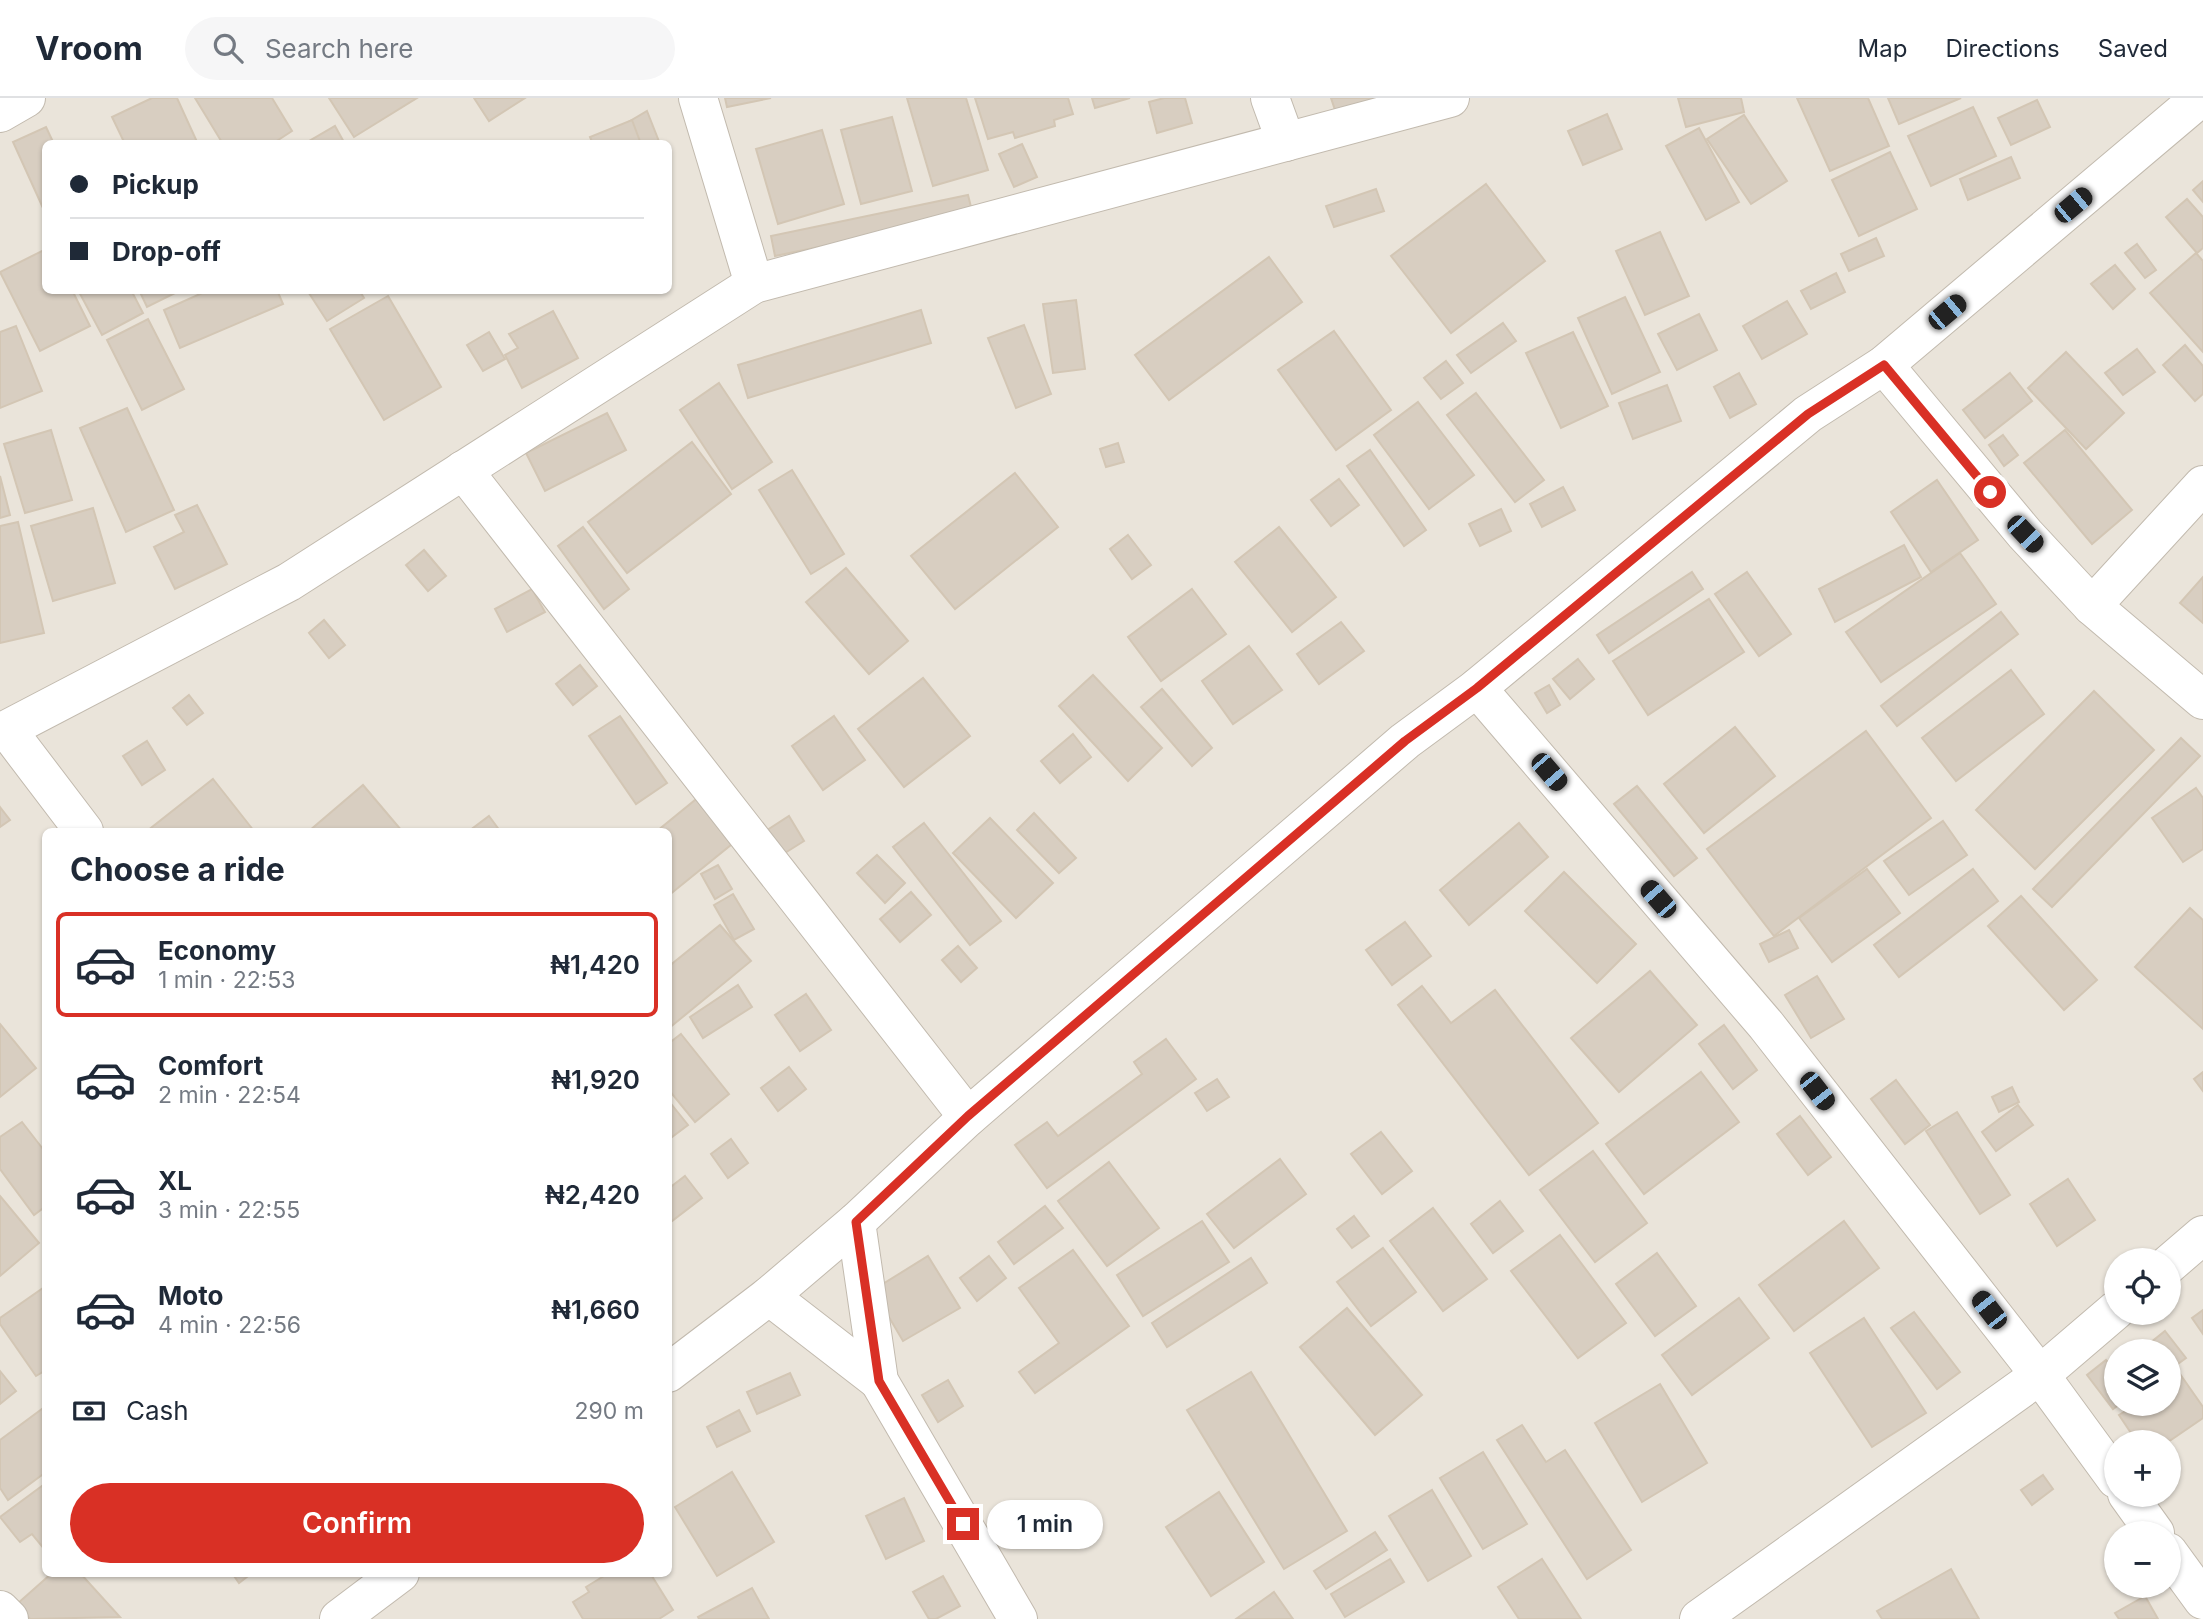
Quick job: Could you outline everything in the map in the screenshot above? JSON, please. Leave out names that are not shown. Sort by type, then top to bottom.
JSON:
[{"type":"street","points":[[0,113],[26,98]]},
{"type":"street","points":[[698,98],[754,284]]},
{"type":"street","points":[[1270,98],[1286,142]]},
{"type":"street","points":[[82,828],[4,732],[289,582],[754,284],[1450,98]]},
{"type":"street","points":[[672,1370],[769,1296],[856,1222],[968,1116],[1405,741],[1477,688],[1808,414],[1884,365],[2200,98]]},
{"type":"street","points":[[1884,365],[2025,534],[2092,606],[2203,700]]},
{"type":"street","points":[[463,470],[968,1116]]},
{"type":"street","points":[[2092,606],[2203,485]]},
{"type":"street","points":[[1477,688],[1766,1025],[2040,1376],[2104,1463]]},
{"type":"street","points":[[856,1222],[879,1381]]},
{"type":"street","points":[[2181,1254],[2203,1235]]},
{"type":"street","points":[[769,1296],[879,1381],[1018,1619]]},
{"type":"street","points":[[1699,1619],[2040,1376],[2104,1320]]},
{"type":"street","points":[[2181,1570],[2203,1600]]},
{"type":"street","points":[[349,1616],[395,1577]]},
{"type":"street","points":[[0,1610],[9,1619]]},
{"type":"shaded area","points":[[0,98],[2203,98],[2203,1619],[0,1619]]},
{"type":"building","points":[[152,98],[177,98],[196,140],[123,140],[112,117]]},
{"type":"building","points":[[195,98],[272,98],[292,131],[278,140],[221,140]]},
{"type":"building","points":[[329,98],[417,98],[354,137]]},
{"type":"building","points":[[474,98],[525,98],[489,121]]},
{"type":"building","points":[[725,98],[771,98],[727,107]]},
{"type":"building","points":[[907,98],[966,98],[988,170],[933,186]]},
{"type":"building","points":[[975,98],[1068,98],[1073,114],[1054,120],[1055,126],[1015,138],[1013,132],[988,139]]},
{"type":"building","points":[[1092,98],[1130,98],[1095,108]]},
{"type":"building","points":[[1164,98],[1185,98],[1192,123],[1157,133],[1149,102]]},
{"type":"building","points":[[1331,98],[1388,98],[1336,113]]},
{"type":"building","points":[[1678,98],[1741,98],[1744,112],[1686,127]]},
{"type":"building","points":[[1797,98],[1868,98],[1889,146],[1830,171]]},
{"type":"building","points":[[1888,98],[1961,98],[1899,124]]},
{"type":"building","points":[[2037,100],[2050,127],[2011,145],[1998,118]]},
{"type":"building","points":[[1973,107],[1996,156],[1931,186],[1908,136]]},
{"type":"building","points":[[647,111],[658,140],[606,140],[605,136]]},
{"type":"building","points":[[1607,114],[1622,149],[1583,165],[1568,131]]},
{"type":"building","points":[[1744,115],[1787,181],[1751,204],[1707,139]]},
{"type":"building","points":[[892,117],[912,191],[861,204],[841,130]]},
{"type":"building","points":[[632,120],[640,140],[591,140],[590,137]]},
{"type":"building","points":[[335,126],[343,140],[311,140]]},
{"type":"building","points":[[46,127],[52,140],[42,140],[42,206],[13,142]]},
{"type":"building","points":[[1699,128],[1739,202],[1706,220],[1666,146]]},
{"type":"building","points":[[822,130],[844,204],[778,224],[756,149]]},
{"type":"building","points":[[1022,144],[1037,177],[1014,187],[999,154]]},
{"type":"building","points":[[1890,152],[1917,209],[1859,236],[1832,180]]},
{"type":"building","points":[[2011,157],[2020,178],[1968,200],[1960,179]]},
{"type":"building","points":[[2203,181],[2203,202],[2193,190]]},
{"type":"building","points":[[1486,184],[1545,261],[1451,333],[1391,256]]},
{"type":"building","points":[[1376,189],[1384,211],[1334,227],[1326,206]]},
{"type":"building","points":[[968,195],[973,215],[775,256],[771,236]]},
{"type":"building","points":[[2187,199],[2203,217],[2203,248],[2197,253],[2166,217]]},
{"type":"building","points":[[1660,232],[1689,296],[1645,315],[1616,251]]},
{"type":"building","points":[[1876,238],[1884,256],[1849,271],[1841,254]]},
{"type":"building","points":[[2137,244],[2156,270],[2145,278],[2125,253]]},
{"type":"building","points":[[42,251],[42,294],[74,294],[90,326],[40,351],[0,272]]},
{"type":"building","points":[[2196,253],[2203,261],[2203,352],[2150,293]]},
{"type":"building","points":[[1269,257],[1302,302],[1169,400],[1135,355]]},
{"type":"building","points":[[2115,265],[2135,289],[2113,309],[2091,284]]},
{"type":"building","points":[[1836,273],[1845,292],[1811,309],[1801,291]]},
{"type":"building","points":[[80,294],[133,294],[143,313],[102,335]]},
{"type":"building","points":[[141,294],[173,294],[147,307]]},
{"type":"building","points":[[200,294],[279,294],[283,304],[180,348],[164,310]]},
{"type":"building","points":[[310,294],[362,294],[364,298],[327,321]]},
{"type":"building","points":[[388,296],[441,387],[384,420],[330,329]]},
{"type":"building","points":[[1625,297],[1660,372],[1612,394],[1578,318]]},
{"type":"building","points":[[1076,300],[1085,369],[1053,373],[1043,304]]},
{"type":"building","points":[[1787,301],[1807,334],[1762,359],[1743,326]]},
{"type":"building","points":[[921,310],[931,343],[748,398],[738,365]]},
{"type":"building","points":[[553,311],[578,358],[522,388],[505,355],[518,348],[509,334]]},
{"type":"building","points":[[1699,314],[1717,350],[1677,370],[1658,334]]},
{"type":"building","points":[[148,319],[184,389],[142,410],[107,340]]},
{"type":"building","points":[[1503,323],[1516,341],[1471,373],[1457,355]]},
{"type":"building","points":[[1024,325],[1051,394],[1016,408],[988,338]]},
{"type":"building","points":[[16,326],[42,391],[0,408],[0,332]]},
{"type":"building","points":[[1334,331],[1391,410],[1336,450],[1278,370]]},
{"type":"building","points":[[489,332],[505,359],[483,371],[467,345]]},
{"type":"building","points":[[1573,332],[1608,406],[1561,428],[1526,353]]},
{"type":"building","points":[[2185,345],[2203,366],[2203,394],[2195,401],[2163,365]]},
{"type":"building","points":[[2137,349],[2155,372],[2123,395],[2105,373]]},
{"type":"building","points":[[2066,352],[2124,413],[2086,449],[2028,388]]},
{"type":"building","points":[[1446,361],[1463,383],[1441,399],[1424,378]]},
{"type":"building","points":[[1739,373],[1756,404],[1730,418],[1714,387]]},
{"type":"building","points":[[2010,373],[2032,401],[1985,438],[1963,410]]},
{"type":"building","points":[[719,383],[772,462],[732,489],[680,410]]},
{"type":"building","points":[[1667,385],[1681,421],[1633,439],[1619,403]]},
{"type":"building","points":[[1476,393],[1544,480],[1515,502],[1447,415]]},
{"type":"building","points":[[1418,402],[1474,475],[1429,509],[1374,435]]},
{"type":"building","points":[[127,408],[174,510],[126,532],[80,428]]},
{"type":"building","points":[[607,413],[626,450],[545,491],[526,453]]},
{"type":"building","points":[[51,430],[72,500],[25,513],[4,444]]},
{"type":"building","points":[[2065,430],[2132,510],[2092,544],[2024,463]]},
{"type":"building","points":[[2003,435],[2018,455],[2004,466],[1989,445]]},
{"type":"building","points":[[692,442],[731,494],[627,573],[588,522]]},
{"type":"building","points":[[1118,443],[1124,462],[1106,467],[1100,449]]},
{"type":"building","points":[[1370,450],[1426,530],[1404,546],[1347,466]]},
{"type":"building","points":[[792,470],[844,554],[811,574],[759,490]]},
{"type":"building","points":[[1015,473],[1058,527],[955,609],[911,556]]},
{"type":"building","points":[[0,476],[10,515],[0,518]]},
{"type":"building","points":[[1339,479],[1359,505],[1331,526],[1311,500]]},
{"type":"building","points":[[1937,480],[1978,540],[1931,572],[1891,512]]},
{"type":"building","points":[[1563,487],[1575,510],[1542,527],[1530,504]]},
{"type":"building","points":[[197,505],[227,564],[175,589],[154,547],[184,532],[175,515]]},
{"type":"building","points":[[93,508],[115,583],[53,601],[31,526]]},
{"type":"building","points":[[1501,509],[1511,531],[1480,546],[1469,524]]},
{"type":"building","points":[[18,522],[44,633],[0,643],[0,526]]},
{"type":"building","points":[[583,527],[629,589],[604,609],[558,546]]},
{"type":"building","points":[[1279,527],[1336,597],[1292,632],[1235,562]]},
{"type":"building","points":[[1128,535],[1151,565],[1132,579],[1110,549]]},
{"type":"building","points":[[1904,545],[1921,577],[1835,622],[1819,589]]},
{"type":"building","points":[[424,550],[446,576],[428,591],[406,565]]},
{"type":"building","points":[[1960,553],[1996,604],[1881,682],[1846,632]]},
{"type":"building","points":[[846,568],[908,641],[869,674],[806,602]]},
{"type":"building","points":[[1692,572],[1703,589],[1609,653],[1597,635]]},
{"type":"building","points":[[1747,572],[1791,634],[1759,656],[1715,594]]},
{"type":"building","points":[[2203,577],[2203,623],[2180,603]]},
{"type":"building","points":[[532,589],[545,612],[507,632],[495,609]]},
{"type":"building","points":[[1192,589],[1226,634],[1161,681],[1128,637]]},
{"type":"building","points":[[1709,599],[1744,652],[1648,715],[1613,661]]},
{"type":"building","points":[[2001,612],[2018,634],[1897,726],[1881,706]]},
{"type":"building","points":[[324,620],[345,645],[329,658],[309,633]]},
{"type":"building","points":[[1341,622],[1364,651],[1319,684],[1297,654]]},
{"type":"building","points":[[1249,646],[1282,690],[1233,724],[1202,681]]},
{"type":"building","points":[[1578,659],[1594,679],[1570,699],[1553,679]]},
{"type":"building","points":[[580,665],[597,686],[573,705],[556,684]]},
{"type":"building","points":[[2011,670],[2044,714],[1956,781],[1922,738]]},
{"type":"building","points":[[1093,675],[1162,748],[1128,781],[1059,706]]},
{"type":"building","points":[[923,678],[970,736],[904,787],[858,729]]},
{"type":"building","points":[[1549,685],[1560,705],[1547,713],[1535,693]]},
{"type":"building","points":[[1162,689],[1212,748],[1192,766],[1141,707]]},
{"type":"building","points":[[2094,691],[2154,750],[2035,869],[1976,810]]},
{"type":"building","points":[[189,695],[203,713],[187,725],[173,708]]},
{"type":"building","points":[[620,716],[667,783],[636,804],[589,736]]},
{"type":"building","points":[[834,716],[865,760],[823,790],[792,746]]},
{"type":"building","points":[[1735,727],[1775,776],[1704,833],[1664,784]]},
{"type":"building","points":[[1866,731],[1931,818],[1774,936],[1707,849]]},
{"type":"building","points":[[1073,734],[1091,757],[1060,783],[1041,761]]},
{"type":"building","points":[[2181,738],[2200,756],[2052,907],[2033,889]]},
{"type":"building","points":[[147,741],[165,770],[142,785],[123,756]]},
{"type":"building","points":[[213,779],[252,828],[151,828]]},
{"type":"building","points":[[363,785],[399,828],[313,828]]},
{"type":"building","points":[[1637,786],[1697,858],[1674,876],[1614,804]]},
{"type":"building","points":[[2196,788],[2203,798],[2203,849],[2183,862],[2152,818]]},
{"type":"building","points":[[700,796],[737,840],[672,893],[672,828],[661,828]]},
{"type":"building","points":[[0,807],[10,820],[0,827]]},
{"type":"building","points":[[1034,813],[1076,858],[1059,873],[1017,830]]},
{"type":"building","points":[[489,816],[498,828],[473,828]]},
{"type":"building","points":[[789,816],[804,841],[777,858],[761,834]]},
{"type":"building","points":[[990,818],[1053,883],[1016,918],[953,853]]},
{"type":"building","points":[[1943,821],[1967,855],[1909,895],[1884,861]]},
{"type":"building","points":[[924,823],[1001,921],[970,945],[893,847]]},
{"type":"building","points":[[1519,823],[1548,857],[1469,925],[1440,890]]},
{"type":"building","points":[[877,855],[905,883],[885,903],[857,873]]},
{"type":"building","points":[[718,865],[732,889],[715,899],[701,874]]},
{"type":"building","points":[[1867,869],[1900,913],[1832,962],[1799,918]]},
{"type":"building","points":[[1973,869],[1998,901],[1899,977],[1874,945]]},
{"type":"building","points":[[1564,872],[1636,944],[1597,983],[1525,911]]},
{"type":"building","points":[[911,892],[931,915],[900,942],[880,919]]},
{"type":"building","points":[[733,894],[754,929],[734,940],[714,905]]},
{"type":"building","points":[[2021,896],[2097,980],[2064,1010],[1988,926]]},
{"type":"building","points":[[2190,908],[2203,920],[2203,1029],[2135,967]]},
{"type":"building","points":[[1405,922],[1431,956],[1392,985],[1366,950]]},
{"type":"building","points":[[720,925],[751,961],[672,1026],[672,964]]},
{"type":"building","points":[[1789,930],[1798,948],[1769,962],[1760,944]]},
{"type":"building","points":[[958,946],[977,968],[961,982],[942,960]]},
{"type":"building","points":[[1650,971],[1697,1025],[1619,1092],[1571,1038]]},
{"type":"building","points":[[1817,976],[1844,1019],[1811,1038],[1785,995]]},
{"type":"building","points":[[738,985],[752,1007],[703,1038],[690,1017]]},
{"type":"building","points":[[1422,986],[1451,1023],[1495,990],[1598,1123],[1529,1175],[1398,1005]]},
{"type":"building","points":[[806,994],[831,1030],[800,1051],[775,1015]]},
{"type":"building","points":[[0,1024],[36,1068],[0,1097]]},
{"type":"building","points":[[1724,1025],[1757,1070],[1733,1089],[1699,1044]]},
{"type":"building","points":[[681,1034],[729,1094],[695,1122],[672,1094],[672,1041]]},
{"type":"building","points":[[1166,1039],[1196,1079],[1047,1188],[1015,1145],[1047,1122],[1058,1136],[1142,1074],[1134,1062]]},
{"type":"building","points":[[789,1067],[806,1089],[778,1111],[761,1088]]},
{"type":"building","points":[[1701,1072],[1739,1122],[1644,1194],[1606,1144]]},
{"type":"building","points":[[2203,1072],[2203,1091],[2194,1079]]},
{"type":"building","points":[[1217,1079],[1229,1097],[1207,1111],[1195,1093]]},
{"type":"building","points":[[1896,1080],[1930,1125],[1905,1144],[1871,1099]]},
{"type":"building","points":[[2012,1087],[2019,1102],[1999,1112],[1992,1097]]},
{"type":"building","points":[[672,1105],[688,1125],[672,1137]]},
{"type":"building","points":[[2018,1105],[2033,1125],[1996,1151],[1982,1132]]},
{"type":"building","points":[[1957,1112],[2010,1195],[1980,1214],[1926,1131]]},
{"type":"building","points":[[1800,1116],[1831,1157],[1808,1175],[1777,1134]]},
{"type":"building","points":[[22,1122],[42,1148],[42,1209],[34,1215],[0,1169],[0,1137]]},
{"type":"building","points":[[1381,1132],[1412,1171],[1382,1194],[1351,1154]]},
{"type":"building","points":[[731,1139],[748,1163],[728,1178],[711,1154]]},
{"type":"building","points":[[1593,1151],[1647,1223],[1595,1262],[1540,1190]]},
{"type":"building","points":[[1280,1159],[1306,1194],[1234,1248],[1207,1214]]},
{"type":"building","points":[[1109,1162],[1159,1228],[1107,1266],[1058,1201]]},
{"type":"building","points":[[685,1176],[702,1198],[672,1221],[672,1186]]},
{"type":"building","points":[[2068,1179],[2095,1220],[2057,1246],[2030,1204]]},
{"type":"building","points":[[0,1196],[39,1243],[0,1276]]},
{"type":"building","points":[[1500,1201],[1523,1231],[1493,1253],[1471,1224]]},
{"type":"building","points":[[1045,1206],[1063,1228],[1014,1264],[998,1242]]},
{"type":"building","points":[[1433,1208],[1487,1279],[1443,1311],[1390,1241]]},
{"type":"building","points":[[1354,1216],[1369,1236],[1352,1248],[1337,1229]]},
{"type":"building","points":[[1202,1221],[1229,1262],[1143,1316],[1117,1275]]},
{"type":"building","points":[[1844,1221],[1879,1268],[1794,1331],[1759,1285]]},
{"type":"building","points":[[1560,1235],[1626,1323],[1578,1358],[1511,1271]]},
{"type":"building","points":[[1383,1248],[1416,1292],[1371,1326],[1337,1282]]},
{"type":"building","points":[[1073,1250],[1129,1326],[1035,1393],[1019,1372],[1059,1343],[1019,1288]]},
{"type":"building","points":[[1657,1253],[1696,1306],[1655,1336],[1616,1284]]},
{"type":"building","points":[[928,1256],[960,1308],[903,1341],[873,1290]]},
{"type":"building","points":[[989,1256],[1006,1278],[977,1301],[960,1278]]},
{"type":"building","points":[[1251,1258],[1267,1283],[1167,1347],[1152,1323]]},
{"type":"building","points":[[42,1289],[42,1372],[36,1376],[0,1324],[0,1318]]},
{"type":"building","points":[[1739,1298],[1769,1338],[1692,1395],[1662,1355]]},
{"type":"building","points":[[1347,1308],[1422,1395],[1375,1435],[1300,1347]]},
{"type":"building","points":[[2203,1310],[2203,1334],[2192,1318]]},
{"type":"building","points":[[1914,1312],[1960,1372],[1937,1389],[1891,1328]]},
{"type":"building","points":[[1864,1318],[1926,1413],[1872,1447],[1810,1353]]},
{"type":"building","points":[[2165,1331],[2171,1339],[2155,1339]]},
{"type":"building","points":[[2104,1362],[2104,1397],[2087,1375]]},
{"type":"building","points":[[0,1371],[16,1391],[0,1404]]},
{"type":"building","points":[[1251,1372],[1347,1531],[1284,1569],[1187,1410]]},
{"type":"building","points":[[790,1373],[800,1395],[757,1414],[747,1392]]},
{"type":"building","points":[[2181,1375],[2203,1407],[2203,1418],[2181,1433],[2181,1430],[2129,1430],[2120,1416],[2181,1416]]},
{"type":"building","points":[[948,1380],[963,1406],[938,1422],[922,1395]]},
{"type":"building","points":[[1660,1384],[1707,1463],[1642,1502],[1595,1423]]},
{"type":"building","points":[[42,1409],[42,1475],[8,1500],[0,1488],[0,1440]]},
{"type":"building","points":[[739,1410],[750,1431],[717,1447],[707,1427]]},
{"type":"building","points":[[1522,1425],[1546,1462],[1565,1450],[1631,1550],[1587,1579],[1497,1440]]},
{"type":"building","points":[[1483,1452],[1527,1524],[1483,1549],[1440,1478]]},
{"type":"building","points":[[732,1472],[774,1542],[717,1576],[675,1507]]},
{"type":"building","points":[[2043,1475],[2053,1489],[2032,1505],[2021,1490]]},
{"type":"building","points":[[42,1486],[42,1546],[32,1534],[20,1542],[0,1517]]},
{"type":"building","points":[[1432,1490],[1471,1556],[1428,1581],[1389,1516]]},
{"type":"building","points":[[1219,1492],[1264,1562],[1211,1596],[1166,1527]]},
{"type":"building","points":[[904,1498],[924,1541],[886,1559],[866,1516]]},
{"type":"building","points":[[1375,1532],[1387,1550],[1326,1589],[1314,1571]]},
{"type":"building","points":[[1390,1559],[1404,1582],[1345,1617],[1331,1594]]},
{"type":"building","points":[[1542,1559],[1581,1619],[1519,1619],[1498,1587]]},
{"type":"building","points":[[1951,1569],[1979,1619],[1882,1619],[1877,1611]]},
{"type":"building","points":[[943,1576],[960,1606],[936,1619],[929,1619],[913,1592]]},
{"type":"building","points":[[47,1577],[84,1577],[120,1617],[30,1619],[17,1604]]},
{"type":"building","points":[[235,1577],[247,1577],[239,1583]]},
{"type":"building","points":[[602,1577],[652,1577],[673,1610],[659,1619],[583,1619],[573,1602],[589,1592],[586,1587]]},
{"type":"building","points":[[752,1588],[769,1619],[699,1619],[698,1617]]},
{"type":"building","points":[[1274,1592],[1293,1619],[1236,1619]]},
{"type":"building","points":[[2146,1598],[2158,1619],[2119,1619],[2115,1613]]},
{"type":"route","points":[[963,1524],[879,1381],[856,1222],[968,1116],[1405,741],[1477,688],[1808,414],[1884,365],[1990,492]]}]
